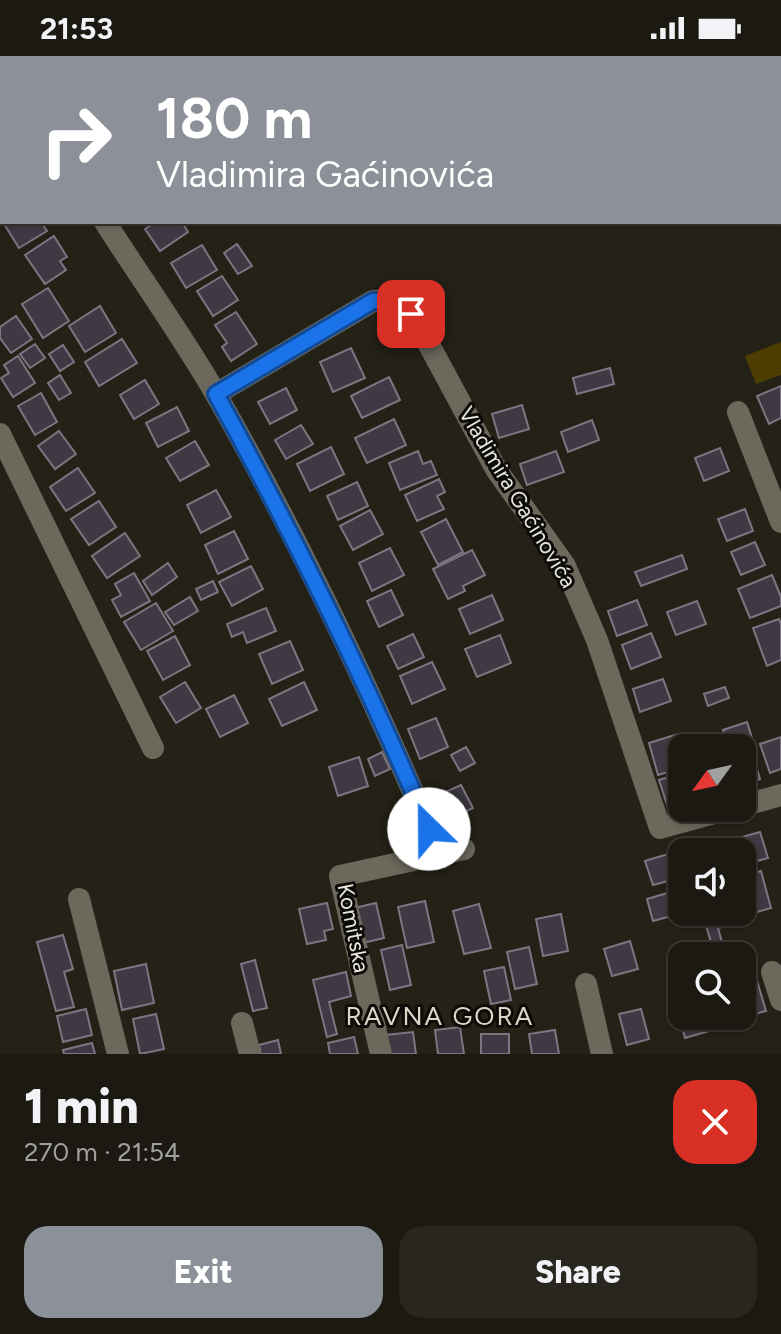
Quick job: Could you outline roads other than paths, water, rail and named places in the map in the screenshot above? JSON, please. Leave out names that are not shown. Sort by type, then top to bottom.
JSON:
[{"type":"street","points":[[106,224],[216,394],[262,478],[344,639],[429,829]]},
{"type":"street","name":"Vladimira Gaćinovića","points":[[216,394],[373,301],[395,301],[411,314],[496,469],[565,566],[597,640],[660,828],[682,822]]},
{"type":"street","points":[[738,412],[781,522]]},
{"type":"street","points":[[0,434],[153,748]]},
{"type":"street","points":[[756,802],[781,795]]},
{"type":"street","name":"Komitska","points":[[381,1054],[340,876],[464,849]]},
{"type":"street","points":[[79,899],[118,1054]]},
{"type":"street","points":[[772,972],[781,1000]]},
{"type":"street","points":[[586,984],[602,1054]]},
{"type":"street","points":[[242,1023],[250,1054]]},
{"type":"district","name":"RAVNA GORA","points":[[440,1016]]}]
